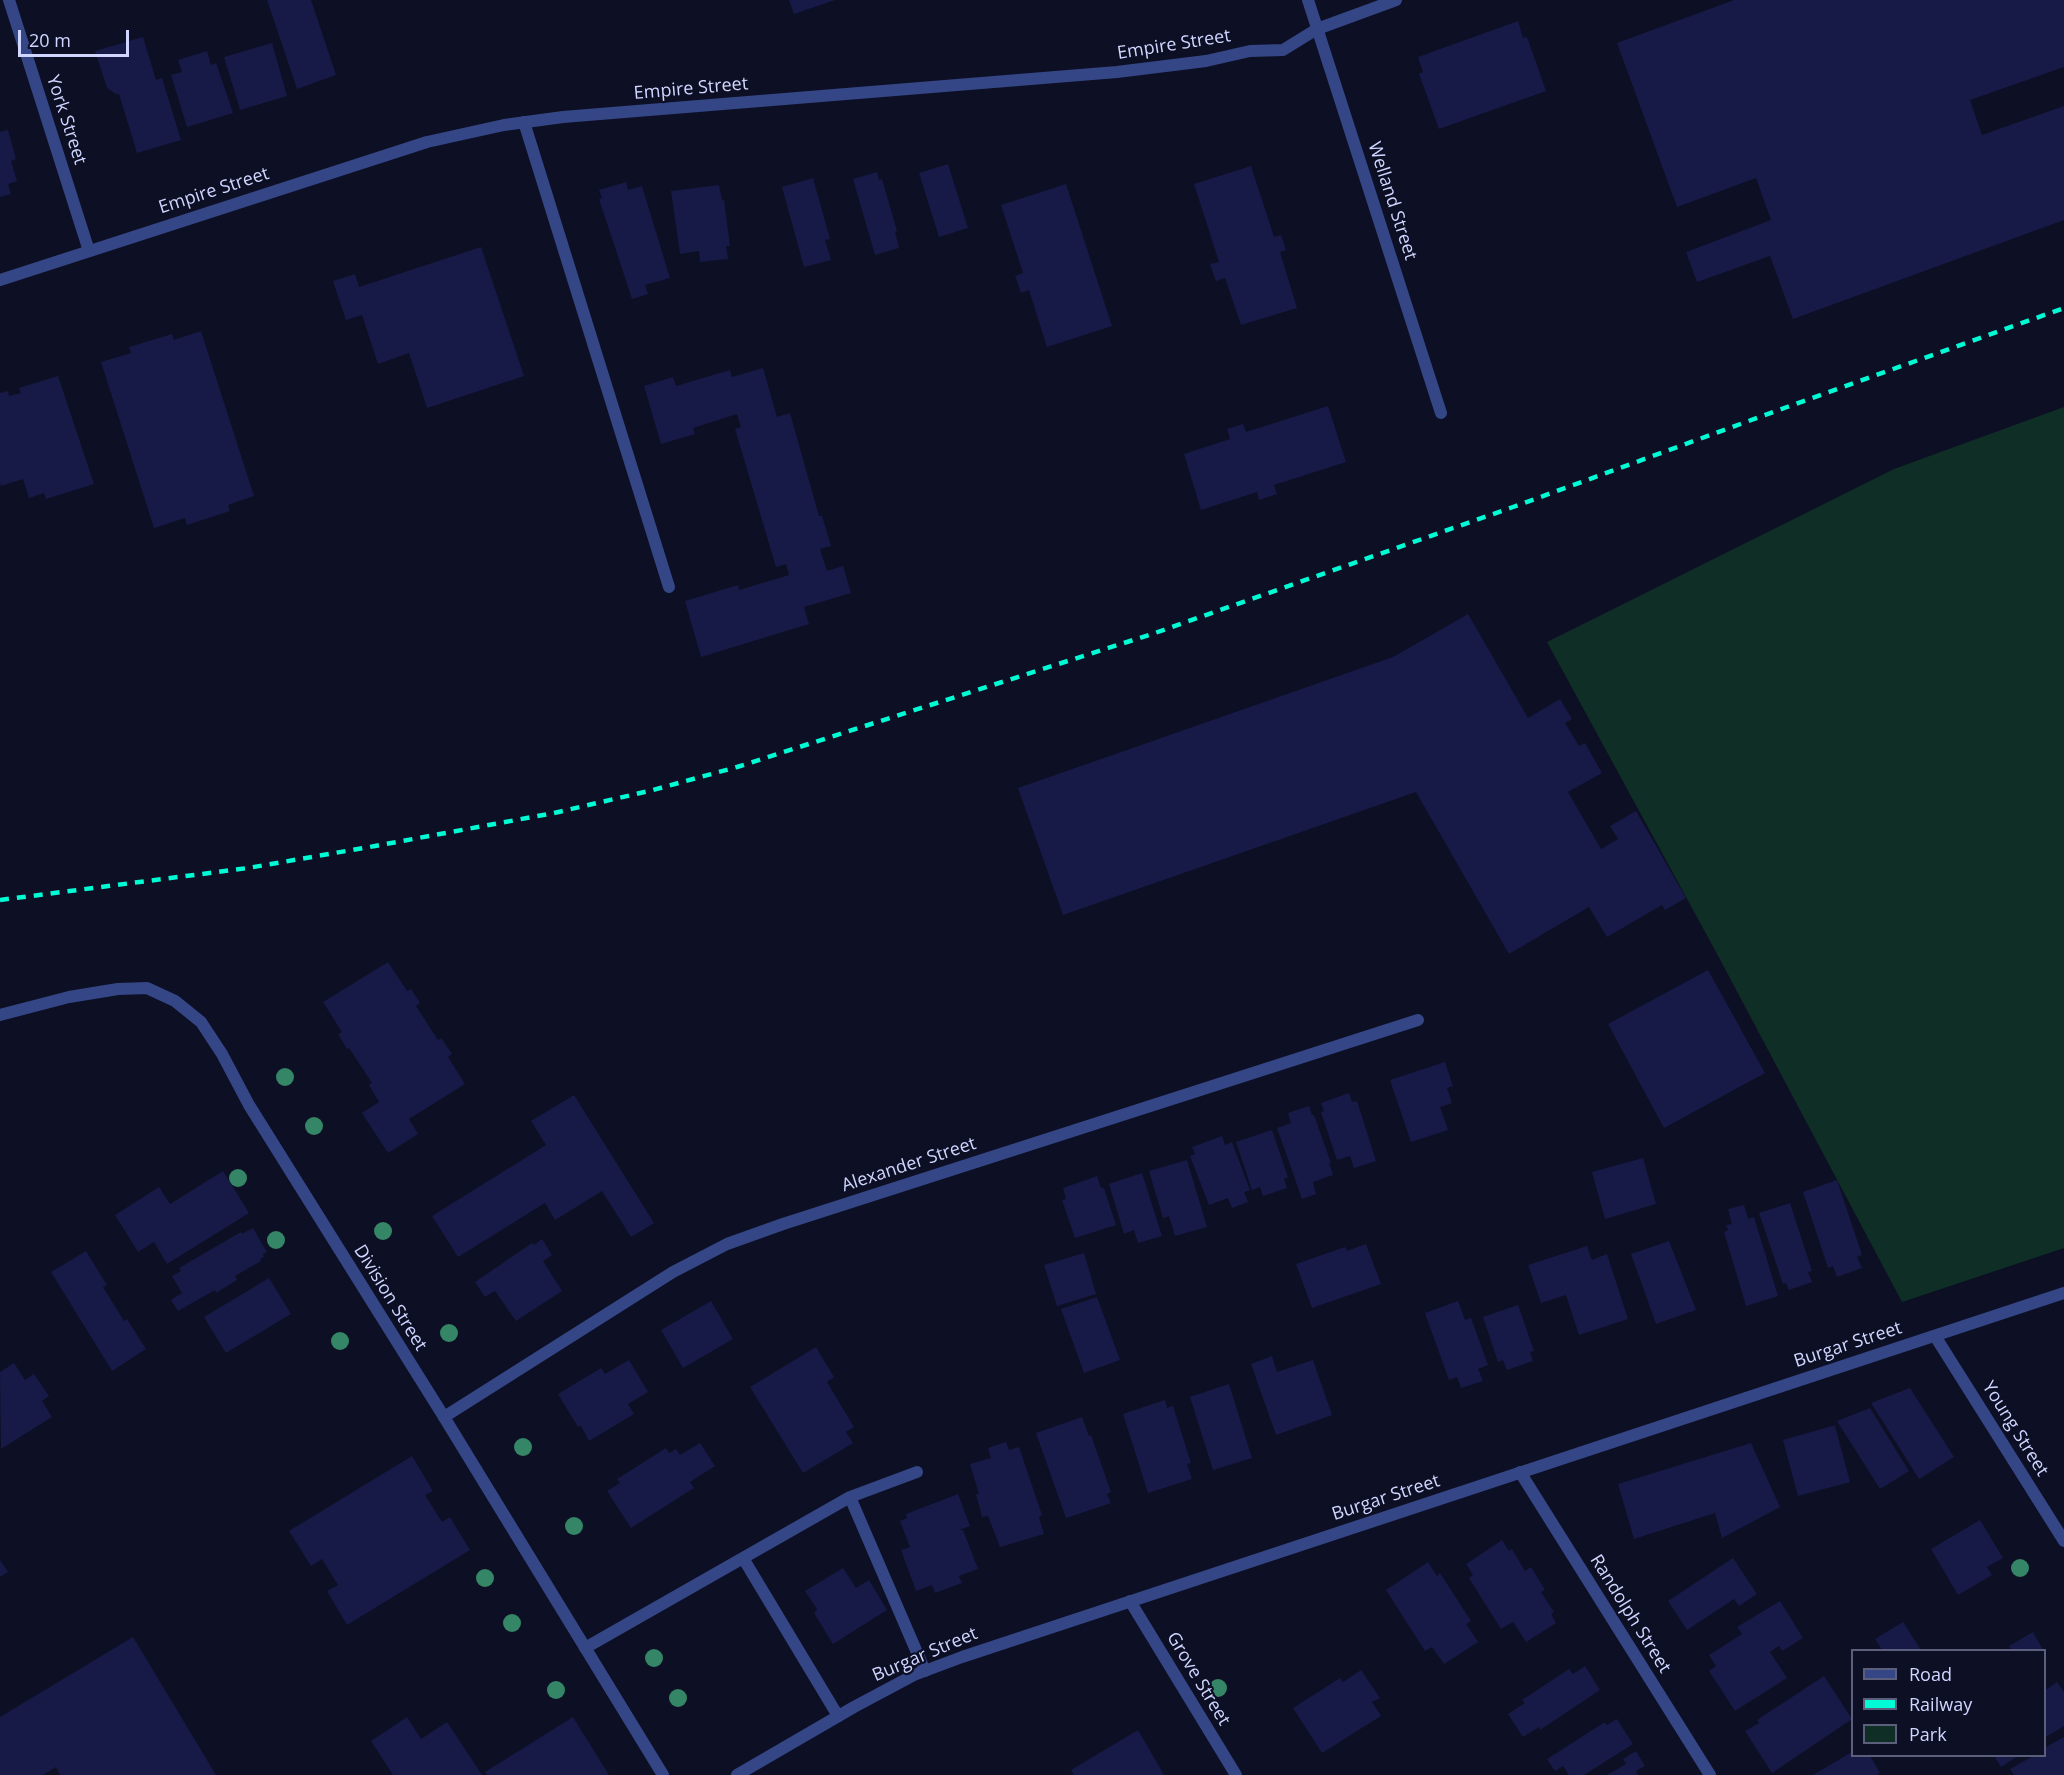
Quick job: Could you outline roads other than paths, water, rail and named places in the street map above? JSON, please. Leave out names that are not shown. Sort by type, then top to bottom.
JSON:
[{"type":"street","name":"York Street","points":[[9,0],[89,251]]},
{"type":"street","name":"Welland Street","points":[[1308,0],[1441,413]]},
{"type":"street","name":"Empire Street","points":[[0,280],[427,142],[524,122],[1206,61],[1250,51],[1283,50],[1317,29],[1396,0]]},
{"type":"street","points":[[524,122],[669,587]]},
{"type":"street","name":"Division Street","points":[[0,1015],[69,997],[118,989],[147,988],[175,1001],[201,1022],[222,1054],[249,1105],[444,1417],[663,1775]]},
{"type":"street","name":"Alexander Street","points":[[444,1417],[673,1272],[727,1244],[1418,1020]]},
{"type":"street","name":"Burgar Street","points":[[737,1775],[838,1716],[925,1671],[1130,1601],[2064,1293]]},
{"type":"street","name":"Young Street","points":[[1935,1336],[2064,1541]]},
{"type":"street","points":[[585,1648],[850,1497],[917,1472]]},
{"type":"street","name":"Randolph Street","points":[[1520,1472],[1710,1775]]},
{"type":"street","points":[[850,1497],[925,1671]]},
{"type":"street","points":[[743,1558],[838,1716]]},
{"type":"street","name":"Grove Street","points":[[1130,1601],[1236,1775]]},
{"type":"railway","points":[[0,900],[248,868],[375,846],[554,813],[653,790],[737,767],[1152,634],[1513,507],[2064,308]]}]
